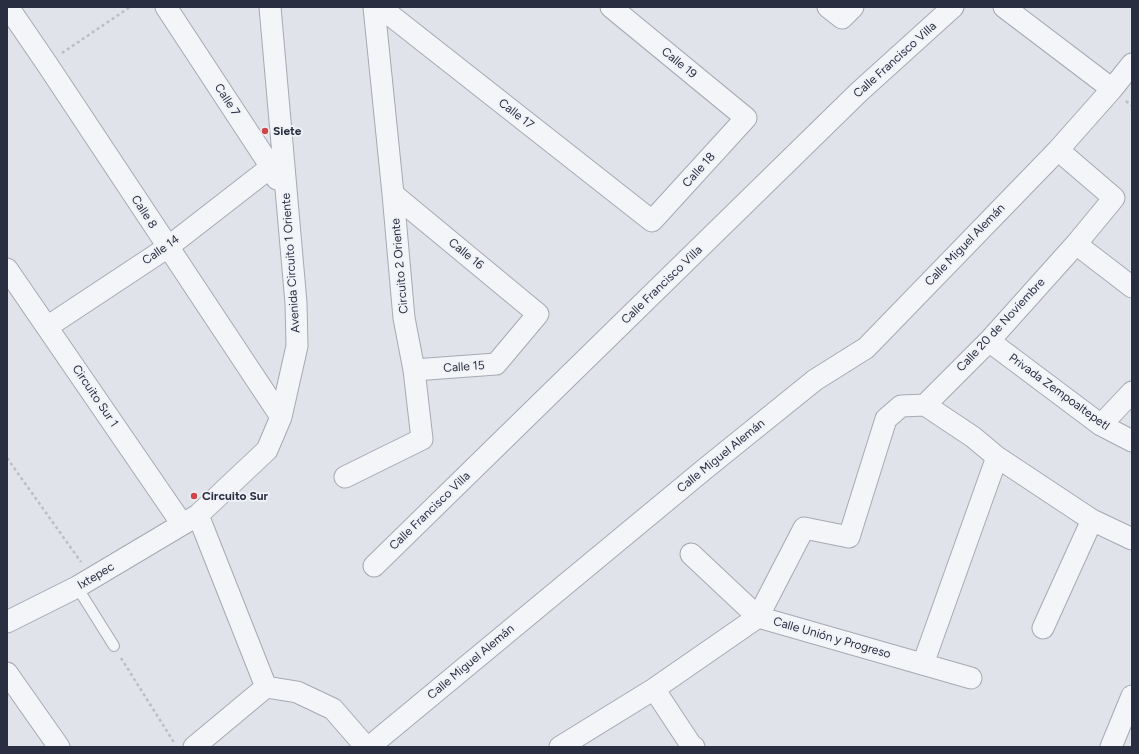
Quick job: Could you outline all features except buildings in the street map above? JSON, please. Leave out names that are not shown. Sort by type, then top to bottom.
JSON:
[{"type":"street","name":"Calle 8","points":[[8,7],[281,417]]},
{"type":"street","name":"Calle 7","points":[[166,7],[271,167],[286,196]]},
{"type":"street","name":"Avenida Circuito 1 Oriente","points":[[190,519],[267,450],[281,417],[297,346],[296,303],[270,7]]},
{"type":"street","name":"Circuito 2 Oriente","points":[[345,477],[422,439],[414,370],[404,318],[374,7]]},
{"type":"street","name":"Calle 17","points":[[380,7],[652,221]]},
{"type":"street","name":"Calle 19","points":[[611,7],[746,118]]},
{"type":"street","name":"Calle Francisco Villa","points":[[374,566],[859,92],[953,7]]},
{"type":"street","points":[[1004,7],[1112,89]]},
{"type":"street","points":[[1058,150],[1132,64]]},
{"type":"street","name":"Calle 18","points":[[652,221],[746,118]]},
{"type":"street","name":"Calle 20 de Noviembre","points":[[925,405],[988,341],[1076,244],[1114,198],[1058,150]]},
{"type":"street","name":"Calle Miguel Alemán","points":[[369,747],[700,473],[815,380],[866,348],[1058,150]]},
{"type":"street","name":"Calle 14","points":[[47,327],[168,247],[271,167]]},
{"type":"street","name":"Calle 16","points":[[393,194],[538,314]]},
{"type":"street","points":[[1076,244],[1132,287]]},
{"type":"street","name":"Circuito Sur 1","points":[[7,269],[47,327],[190,519],[266,687]]},
{"type":"street","name":"Calle 15","points":[[414,370],[496,364],[538,314]]},
{"type":"street","name":"Privada Zempoaltepetl","points":[[988,341],[1101,425],[1132,441]]},
{"type":"street","points":[[1101,425],[1132,392]]},
{"type":"street","points":[[691,554],[758,617],[804,528],[849,537],[886,419],[901,406],[925,405],[973,437],[997,457],[1092,520],[1132,539]]},
{"type":"street","points":[[923,664],[997,457]]},
{"type":"street","name":"Ixtepec","points":[[7,622],[85,583],[190,519]]},
{"type":"street","points":[[1043,628],[1092,520]]},
{"type":"street","name":"Calle Unión y Progreso","points":[[560,747],[654,689],[758,617],[971,678]]},
{"type":"street","points":[[7,673],[59,747]]},
{"type":"street","points":[[194,747],[266,687],[297,692],[333,709],[366,747]]},
{"type":"street","points":[[654,689],[691,746]]},
{"type":"street","points":[[1112,747],[1132,696]]},
{"type":"lane","points":[[85,583],[114,646]]},
{"type":"path","points":[[46,64],[130,7]]},
{"type":"path","points":[[7,458],[85,583]]},
{"type":"path","points":[[114,646],[177,747]]},
{"type":"place","name":"Siete","points":[[265,131]]},
{"type":"place","name":"Circuito Sur","points":[[194,496]]}]
